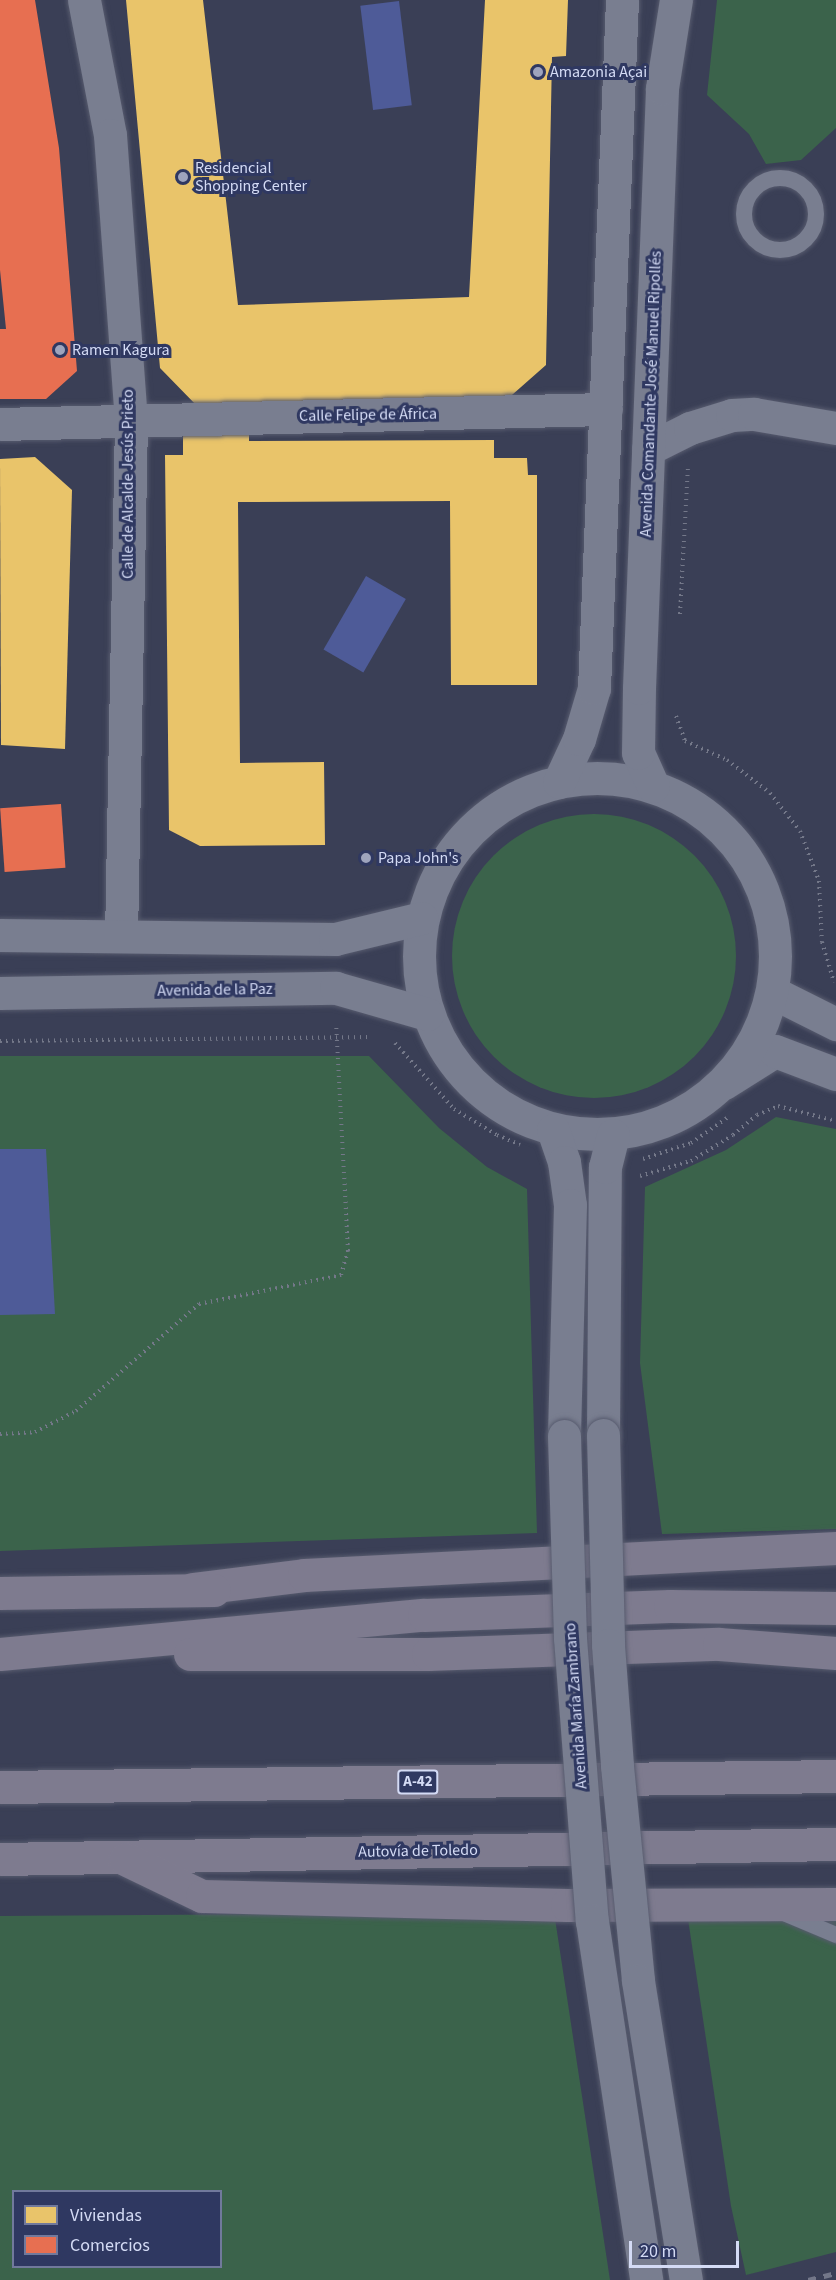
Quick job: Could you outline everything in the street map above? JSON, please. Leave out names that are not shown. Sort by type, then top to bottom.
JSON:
[{"type":"highway","points":[[192,1589],[304,1575],[836,1548]]},
{"type":"highway","points":[[0,1593],[192,1589],[300,1595],[372,1593],[424,1615]]},
{"type":"highway","points":[[0,1654],[424,1615],[670,1606],[836,1608]]},
{"type":"highway","points":[[0,1654],[428,1654],[720,1644],[836,1653]]},
{"type":"highway","name":"A-42","points":[[0,1787],[836,1776]]},
{"type":"highway","name":"Autovía de Toledo","points":[[0,1859],[836,1844]]},
{"type":"highway","points":[[118,1856],[202,1896],[767,1906],[836,1904]]},
{"type":"street","name":"Calle de Alcalde Jesús Prieto","points":[[84,0],[110,135],[130,421],[121,935]]},
{"type":"street","points":[[559,782],[579,740],[594,688],[622,0]]},
{"type":"street","name":"Avenida Comandante José Manuel Ripollés","points":[[653,786],[638,753],[662,88],[676,0]]},
{"type":"street","name":"Calle Felipe de África","points":[[0,424],[606,409]]},
{"type":"street","points":[[648,449],[690,428],[732,416],[754,414],[836,428]]},
{"type":"street","points":[[724,1083],[754,1041],[772,992],[774,936],[759,883],[729,837],[686,802],[653,786],[626,777],[597,775],[542,786],[487,815],[445,861],[422,918],[418,966],[427,1014],[455,1067],[499,1106],[553,1130],[613,1135],[654,1126],[691,1109],[724,1083],[775,1051],[836,1074]]},
{"type":"street","points":[[0,935],[335,939],[422,918]]},
{"type":"street","name":"Avenida de la Paz","points":[[0,993],[336,988],[427,1014]]},
{"type":"street","points":[[772,992],[836,1024]]},
{"type":"street","name":"Avenida María Zambrano","points":[[553,1130],[564,1161],[570,1205],[564,1436],[570,1638],[592,1922],[646,2280]]},
{"type":"street","points":[[613,1135],[605,1167],[603,1435],[608,1645],[638,1981],[686,2280]]},
{"type":"lane","points":[[775,178],[800,184],[815,207],[816,219],[808,237],[792,248],[780,250],[757,242],[744,218],[748,197],[755,188],[775,178]]},
{"type":"lane","points":[[767,1906],[836,1935]]},
{"type":"path","points":[[680,624],[690,428]]},
{"type":"path","points":[[675,713],[685,741],[727,760],[770,793],[800,831],[819,881],[822,942],[836,984]]},
{"type":"path","points":[[0,1434],[35,1432],[76,1411],[199,1304],[341,1275],[348,1251],[336,988]]},
{"type":"path","points":[[0,1041],[378,1037]]},
{"type":"path","points":[[388,1041],[398,1045],[454,1109],[496,1135],[564,1161]]},
{"type":"path","points":[[639,1176],[661,1173],[691,1161],[733,1135],[757,1115],[778,1106],[836,1121]]},
{"type":"path","points":[[605,1167],[663,1154],[691,1143],[734,1114]]},
{"type":"green space","points":[[717,0],[836,0],[836,128],[801,160],[766,164],[749,134],[707,95]]},
{"type":"green space","points":[[594,814],[635,820],[661,831],[684,846],[704,866],[719,889],[730,915],[736,956],[730,997],[719,1023],[704,1046],[684,1066],[661,1081],[635,1092],[594,1098],[553,1092],[527,1081],[504,1066],[484,1046],[469,1023],[458,997],[452,956],[458,915],[469,889],[484,866],[504,846],[527,831],[553,820]]},
{"type":"green space","points":[[0,1056],[369,1056],[439,1128],[487,1167],[527,1189],[537,1533],[0,1551]]},
{"type":"green space","points":[[776,1117],[836,1129],[836,1529],[662,1534],[640,1363],[645,1187],[726,1150]]},
{"type":"green space","points":[[554,1912],[610,2280],[0,2280],[0,1916]]},
{"type":"green space","points":[[836,1918],[836,2252],[746,2275],[731,2206],[688,1919]]},
{"type":"water","points":[[399,1],[412,105],[373,110],[360,6]]},
{"type":"water","points":[[366,576],[406,599],[363,673],[324,650]]},
{"type":"water","points":[[0,1149],[46,1149],[55,1314],[0,1315]]},
{"type":"building: Viviendas","name":"Residencial Shopping Center","points":[[126,0],[203,0],[238,305],[469,297],[485,0],[568,0],[566,56],[552,57],[546,365],[504,402],[198,407],[160,368]]},
{"type":"building: Viviendas","points":[[183,429],[249,429],[249,441],[494,440],[494,458],[527,458],[528,475],[537,475],[537,685],[451,685],[450,501],[238,502],[240,763],[324,762],[325,845],[200,846],[169,830],[165,455],[183,455]]},
{"type":"building: Viviendas","points":[[35,457],[72,490],[65,749],[1,745],[0,459]]},
{"type":"building: Comercios","points":[[0,0],[35,0],[59,148],[77,371],[46,399],[0,399],[0,329],[6,329],[0,270]]},
{"type":"building: Comercios","points":[[61,804],[65,868],[5,872],[0,808]]},
{"type":"railway","points":[[808,2280],[836,2273]]},
{"type":"place","name":"Amazonia Açai","points":[[538,72]]},
{"type":"place","name":"Residencial Shopping Center","points":[[183,177]]},
{"type":"place","name":"Ramen Kagura","points":[[60,350]]},
{"type":"place","name":"Papa John's","points":[[366,858]]}]
